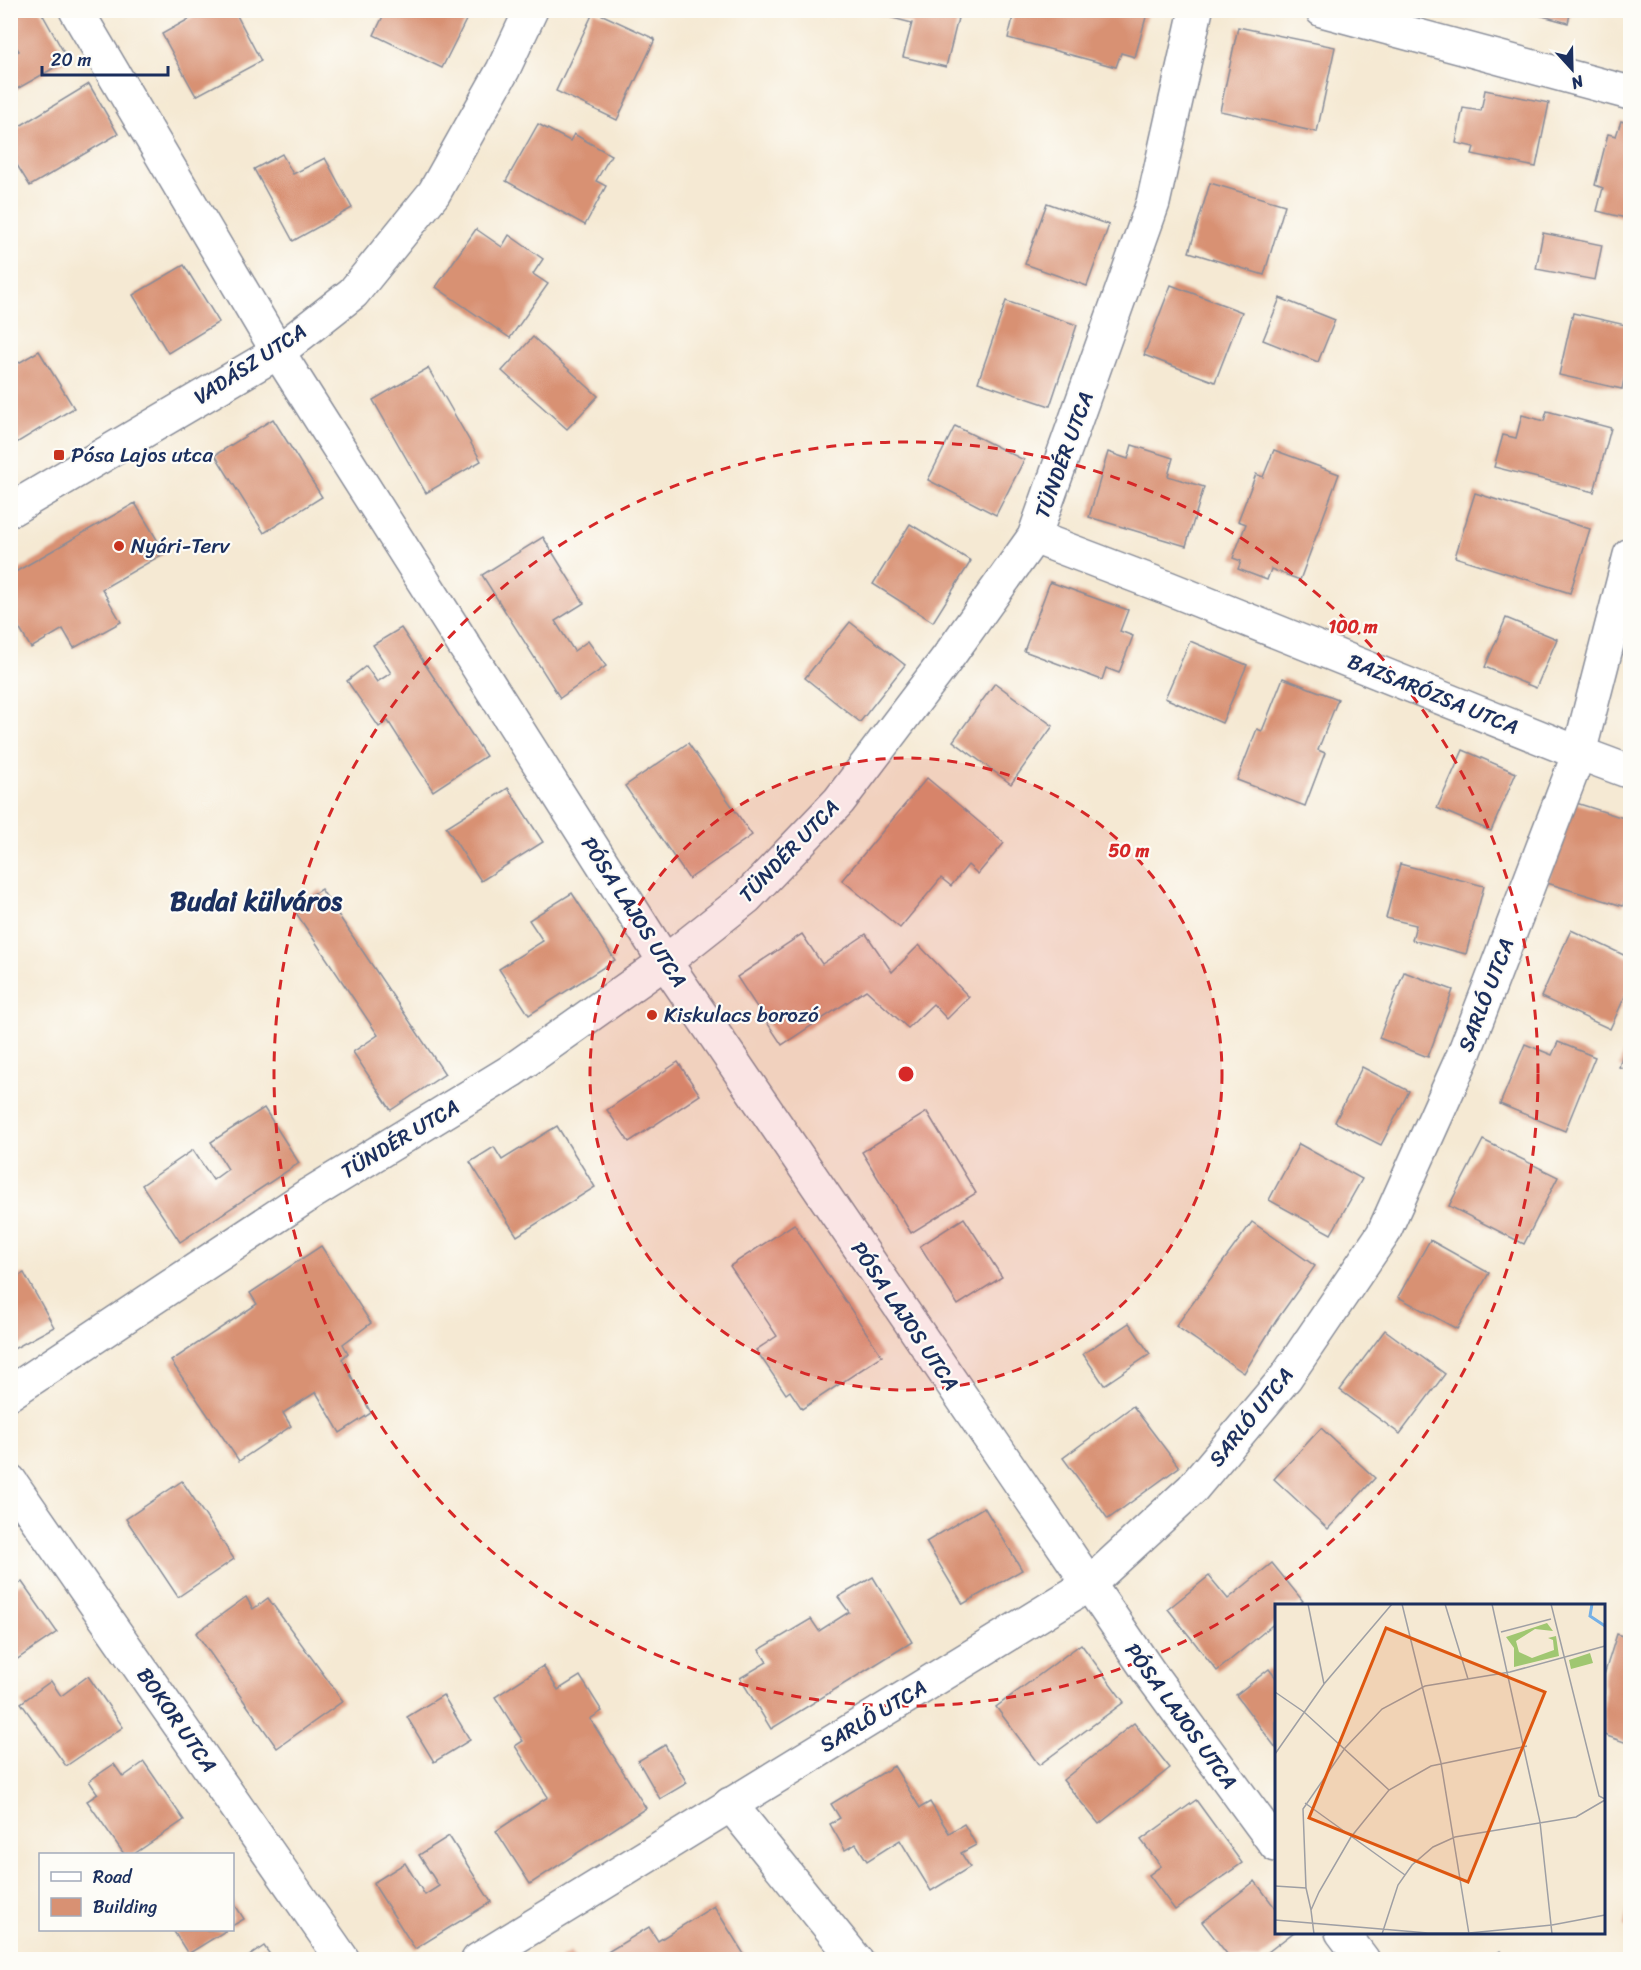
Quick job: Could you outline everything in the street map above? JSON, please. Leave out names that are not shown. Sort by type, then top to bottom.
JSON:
[{"type":"street","name":"PÓSA LAJOS UTCA","points":[[76,10],[278,352],[665,962],[1088,1585],[1275,1844]]},
{"type":"street","name":"VADÁSZ UTCA","points":[[10,510],[278,352],[353,292],[434,193],[503,70],[531,10]]},
{"type":"street","name":"TÜNDÉR UTCA","points":[[10,1393],[310,1194],[511,1071],[665,962],[746,898],[839,801],[946,660],[1034,537],[1153,203],[1196,10]]},
{"type":"street","points":[[1322,10],[1630,93]]},
{"type":"street","name":"BAZSARÓZSA UTCA","points":[[1034,537],[1630,772]]},
{"type":"street","name":"SARLÓ UTCA","points":[[478,1959],[1088,1585],[1192,1489],[1286,1377],[1383,1234],[1463,1056],[1579,753],[1630,555]]},
{"type":"street","name":"BOKOR UTCA","points":[[10,1481],[343,1959]]},
{"type":"street","points":[[730,1804],[856,1959]]},
{"type":"street","points":[[1344,1934],[1363,1959]]},
{"type":"building","points":[[10,10],[40,10],[68,60],[10,93],[10,55],[19,51],[10,37]]},
{"type":"building","points":[[205,10],[234,10],[261,61],[196,96],[162,34]]},
{"type":"building","points":[[386,10],[471,10],[442,68],[374,35]]},
{"type":"building","points":[[873,10],[960,10],[946,67],[903,57],[912,23],[873,13]]},
{"type":"building","points":[[1015,10],[1148,10],[1135,57],[1121,53],[1116,67],[1008,38]]},
{"type":"building","points":[[1521,10],[1571,10],[1568,23]]},
{"type":"building","points":[[594,11],[655,39],[617,120],[556,91]]},
{"type":"building","points":[[1238,27],[1335,47],[1317,132],[1220,111]]},
{"type":"building","points":[[89,84],[118,134],[30,186],[10,154],[10,132]]},
{"type":"building","points":[[1485,90],[1549,103],[1536,167],[1472,154],[1474,147],[1456,143],[1463,108],[1481,111]]},
{"type":"building","points":[[1621,121],[1630,124],[1630,219],[1597,211],[1603,188],[1595,185],[1608,134],[1616,136]]},
{"type":"building","points":[[538,124],[570,141],[574,134],[611,155],[596,181],[606,186],[585,225],[506,181]]},
{"type":"building","points":[[282,154],[293,174],[325,158],[352,208],[293,241],[254,169]]},
{"type":"building","points":[[1210,183],[1285,205],[1264,275],[1189,252]]},
{"type":"building","points":[[1047,203],[1109,225],[1087,286],[1025,264]]},
{"type":"building","points":[[476,229],[502,247],[509,235],[543,259],[533,274],[548,284],[510,338],[436,287]]},
{"type":"building","points":[[1543,233],[1602,245],[1595,280],[1536,269]]},
{"type":"building","points":[[184,265],[219,322],[168,353],[133,295]]},
{"type":"building","points":[[1171,285],[1242,312],[1215,382],[1144,355]]},
{"type":"building","points":[[1280,298],[1335,320],[1318,362],[1263,340]]},
{"type":"building","points":[[1006,301],[1077,325],[1050,406],[978,382]]},
{"type":"building","points":[[1573,313],[1630,326],[1630,350],[1622,389],[1559,375]]},
{"type":"building","points":[[533,337],[598,396],[567,429],[502,371]]},
{"type":"building","points":[[39,351],[74,408],[10,447],[10,368]]},
{"type":"building","points":[[428,368],[481,461],[426,493],[373,400]]},
{"type":"building","points":[[1547,411],[1611,428],[1594,492],[1494,467],[1503,435],[1516,438],[1522,415],[1544,421]]},
{"type":"building","points":[[273,419],[322,497],[264,533],[215,455]]},
{"type":"building","points":[[955,426],[1024,460],[996,515],[928,480]]},
{"type":"building","points":[[1132,445],[1173,458],[1168,476],[1204,487],[1186,546],[1089,517],[1108,452],[1128,459]]},
{"type":"building","points":[[1274,450],[1339,474],[1300,580],[1271,569],[1267,580],[1238,569],[1241,561],[1233,558],[1246,524],[1238,521],[1256,474],[1263,477]]},
{"type":"building","points":[[1475,493],[1590,529],[1570,593],[1455,557]]},
{"type":"building","points":[[135,503],[165,553],[102,589],[121,622],[74,648],[63,629],[31,648],[10,613],[10,575]]},
{"type":"building","points":[[910,524],[971,561],[933,622],[873,584]]},
{"type":"building","points":[[543,537],[584,603],[555,621],[574,651],[588,641],[606,666],[560,698],[482,575]]},
{"type":"building","points":[[1050,582],[1128,610],[1120,631],[1133,636],[1119,673],[1106,668],[1102,680],[1024,651]]},
{"type":"building","points":[[1506,618],[1557,639],[1536,688],[1485,667]]},
{"type":"building","points":[[850,622],[905,665],[860,722],[805,678]]},
{"type":"building","points":[[401,628],[486,756],[433,791],[388,721],[379,727],[347,681],[366,666],[377,682],[391,673],[373,645]]},
{"type":"building","points":[[1190,641],[1247,665],[1222,723],[1165,698]]},
{"type":"building","points":[[1283,678],[1338,699],[1318,750],[1325,753],[1305,806],[1237,780],[1257,729],[1262,731]]},
{"type":"building","points":[[995,683],[1053,726],[1011,784],[953,741]]},
{"type":"building","points":[[688,743],[752,835],[689,879],[625,786]]},
{"type":"building","points":[[1463,750],[1516,773],[1491,831],[1437,808]]},
{"type":"building","points":[[927,778],[1004,843],[978,874],[968,865],[951,886],[941,878],[900,928],[842,880]]},
{"type":"building","points":[[508,788],[543,842],[481,881],[446,827]]},
{"type":"building","points":[[1573,802],[1630,820],[1630,881],[1623,906],[1547,883]]},
{"type":"building","points":[[1400,864],[1484,886],[1466,954],[1412,940],[1416,925],[1386,918]]},
{"type":"building","points":[[321,889],[445,1074],[391,1110],[353,1052],[378,1035],[292,907]]},
{"type":"building","points":[[572,893],[615,960],[529,1015],[499,969],[543,941],[529,920]]},
{"type":"building","points":[[1571,930],[1630,958],[1630,985],[1610,1029],[1541,997]]},
{"type":"building","points":[[802,934],[822,964],[866,934],[892,972],[919,945],[969,997],[947,1019],[933,1004],[908,1028],[866,990],[782,1045],[737,977]]},
{"type":"building","points":[[1404,972],[1453,990],[1428,1057],[1379,1038]]},
{"type":"building","points":[[1630,1029],[1630,1070],[1619,1067]]},
{"type":"building","points":[[1558,1042],[1595,1057],[1565,1131],[1500,1104],[1525,1044],[1552,1055]]},
{"type":"building","points":[[678,1062],[700,1095],[629,1142],[607,1110]]},
{"type":"building","points":[[1362,1067],[1409,1091],[1381,1145],[1335,1122]]},
{"type":"building","points":[[264,1108],[299,1163],[180,1242],[142,1185],[193,1150],[213,1180],[228,1169],[211,1142]]},
{"type":"building","points":[[927,1112],[976,1193],[911,1233],[862,1152]]},
{"type":"building","points":[[557,1126],[595,1187],[517,1236],[470,1162],[494,1147],[502,1160]]},
{"type":"building","points":[[1483,1140],[1558,1177],[1524,1244],[1449,1206]]},
{"type":"building","points":[[1299,1144],[1362,1179],[1331,1234],[1269,1200]]},
{"type":"building","points":[[964,1218],[1002,1277],[958,1305],[920,1246]]},
{"type":"building","points":[[1252,1222],[1315,1266],[1276,1321],[1244,1373],[1176,1326]]},
{"type":"building","points":[[794,1224],[882,1356],[802,1409],[790,1391],[786,1394],[756,1350],[777,1336],[730,1266]]},
{"type":"building","points":[[1430,1240],[1489,1273],[1457,1329],[1398,1297]]},
{"type":"building","points":[[321,1246],[371,1323],[343,1344],[348,1353],[342,1359],[371,1413],[340,1433],[316,1392],[283,1413],[291,1426],[239,1461],[171,1361],[257,1304],[250,1293]]},
{"type":"building","points":[[24,1273],[54,1327],[10,1351],[10,1280]]},
{"type":"building","points":[[1129,1323],[1150,1354],[1104,1385],[1083,1354]]},
{"type":"building","points":[[1385,1330],[1445,1374],[1400,1434],[1340,1390]]},
{"type":"building","points":[[1133,1406],[1179,1467],[1108,1519],[1063,1458]]},
{"type":"building","points":[[1321,1428],[1375,1478],[1328,1529],[1274,1479]]},
{"type":"building","points":[[182,1481],[234,1559],[178,1597],[126,1519]]},
{"type":"building","points":[[984,1507],[1022,1570],[963,1604],[926,1542]]},
{"type":"building","points":[[1272,1563],[1303,1601],[1298,1604],[1275,1604],[1275,1623],[1217,1671],[1168,1609],[1209,1576],[1228,1599]]},
{"type":"building","points":[[873,1577],[912,1642],[771,1729],[740,1678],[767,1662],[759,1650],[811,1619],[819,1631],[849,1612],[838,1597]]},
{"type":"building","points":[[22,1582],[57,1632],[10,1664],[10,1590]]},
{"type":"building","points":[[246,1597],[253,1609],[268,1598],[343,1701],[277,1748],[196,1633]]},
{"type":"building","points":[[1617,1634],[1630,1639],[1630,1744],[1605,1735],[1605,1672]]},
{"type":"building","points":[[1081,1644],[1124,1702],[1039,1765],[996,1707]]},
{"type":"building","points":[[543,1666],[558,1690],[580,1676],[602,1711],[590,1719],[646,1808],[530,1884],[496,1831],[548,1797],[515,1746],[523,1741],[495,1697]]},
{"type":"building","points":[[1269,1669],[1275,1677],[1275,1747],[1236,1695]]},
{"type":"building","points":[[88,1676],[123,1727],[66,1766],[21,1703],[51,1681],[61,1696]]},
{"type":"building","points":[[443,1695],[470,1740],[434,1762],[407,1717]]},
{"type":"building","points":[[1134,1723],[1170,1768],[1099,1824],[1063,1780]]},
{"type":"building","points":[[665,1745],[687,1783],[660,1799],[638,1761]]},
{"type":"building","points":[[144,1762],[184,1820],[135,1853],[123,1853],[87,1801],[98,1794],[89,1781],[114,1764],[123,1777]]},
{"type":"building","points":[[894,1766],[920,1808],[930,1802],[949,1833],[964,1824],[976,1845],[961,1853],[970,1867],[931,1891],[900,1840],[867,1861],[856,1844],[845,1850],[830,1824],[840,1818],[831,1804]]},
{"type":"building","points":[[1196,1800],[1242,1863],[1175,1910],[1149,1875],[1161,1866],[1141,1840]]},
{"type":"building","points":[[449,1836],[491,1902],[415,1949],[373,1883],[405,1863],[425,1895],[439,1886],[419,1855]]},
{"type":"building","points":[[1255,1881],[1275,1908],[1275,1934],[1291,1934],[1259,1959],[1231,1959],[1202,1922]]},
{"type":"building","points":[[1630,1901],[1630,1928],[1624,1926]]},
{"type":"building","points":[[234,1903],[244,1919],[234,1925]]},
{"type":"building","points":[[714,1906],[747,1959],[610,1959],[606,1953],[649,1927],[658,1941]]},
{"type":"building","points":[[174,1931],[225,1931],[188,1954]]},
{"type":"building","points":[[264,1946],[273,1959],[245,1959]]},
{"type":"building","points":[[1500,1951],[1506,1959],[1489,1959]]},
{"type":"building","points":[[570,1952],[575,1959],[559,1959]]},
{"type":"place","name":"Pósa Lajos utca","points":[[59,455]]},
{"type":"place","name":"Nyári-Terv","points":[[119,546]]},
{"type":"place","name":"Kiskulacs borozó","points":[[652,1015]]},
{"type":"district","name":"Budai külváros","points":[[256,901]]}]
